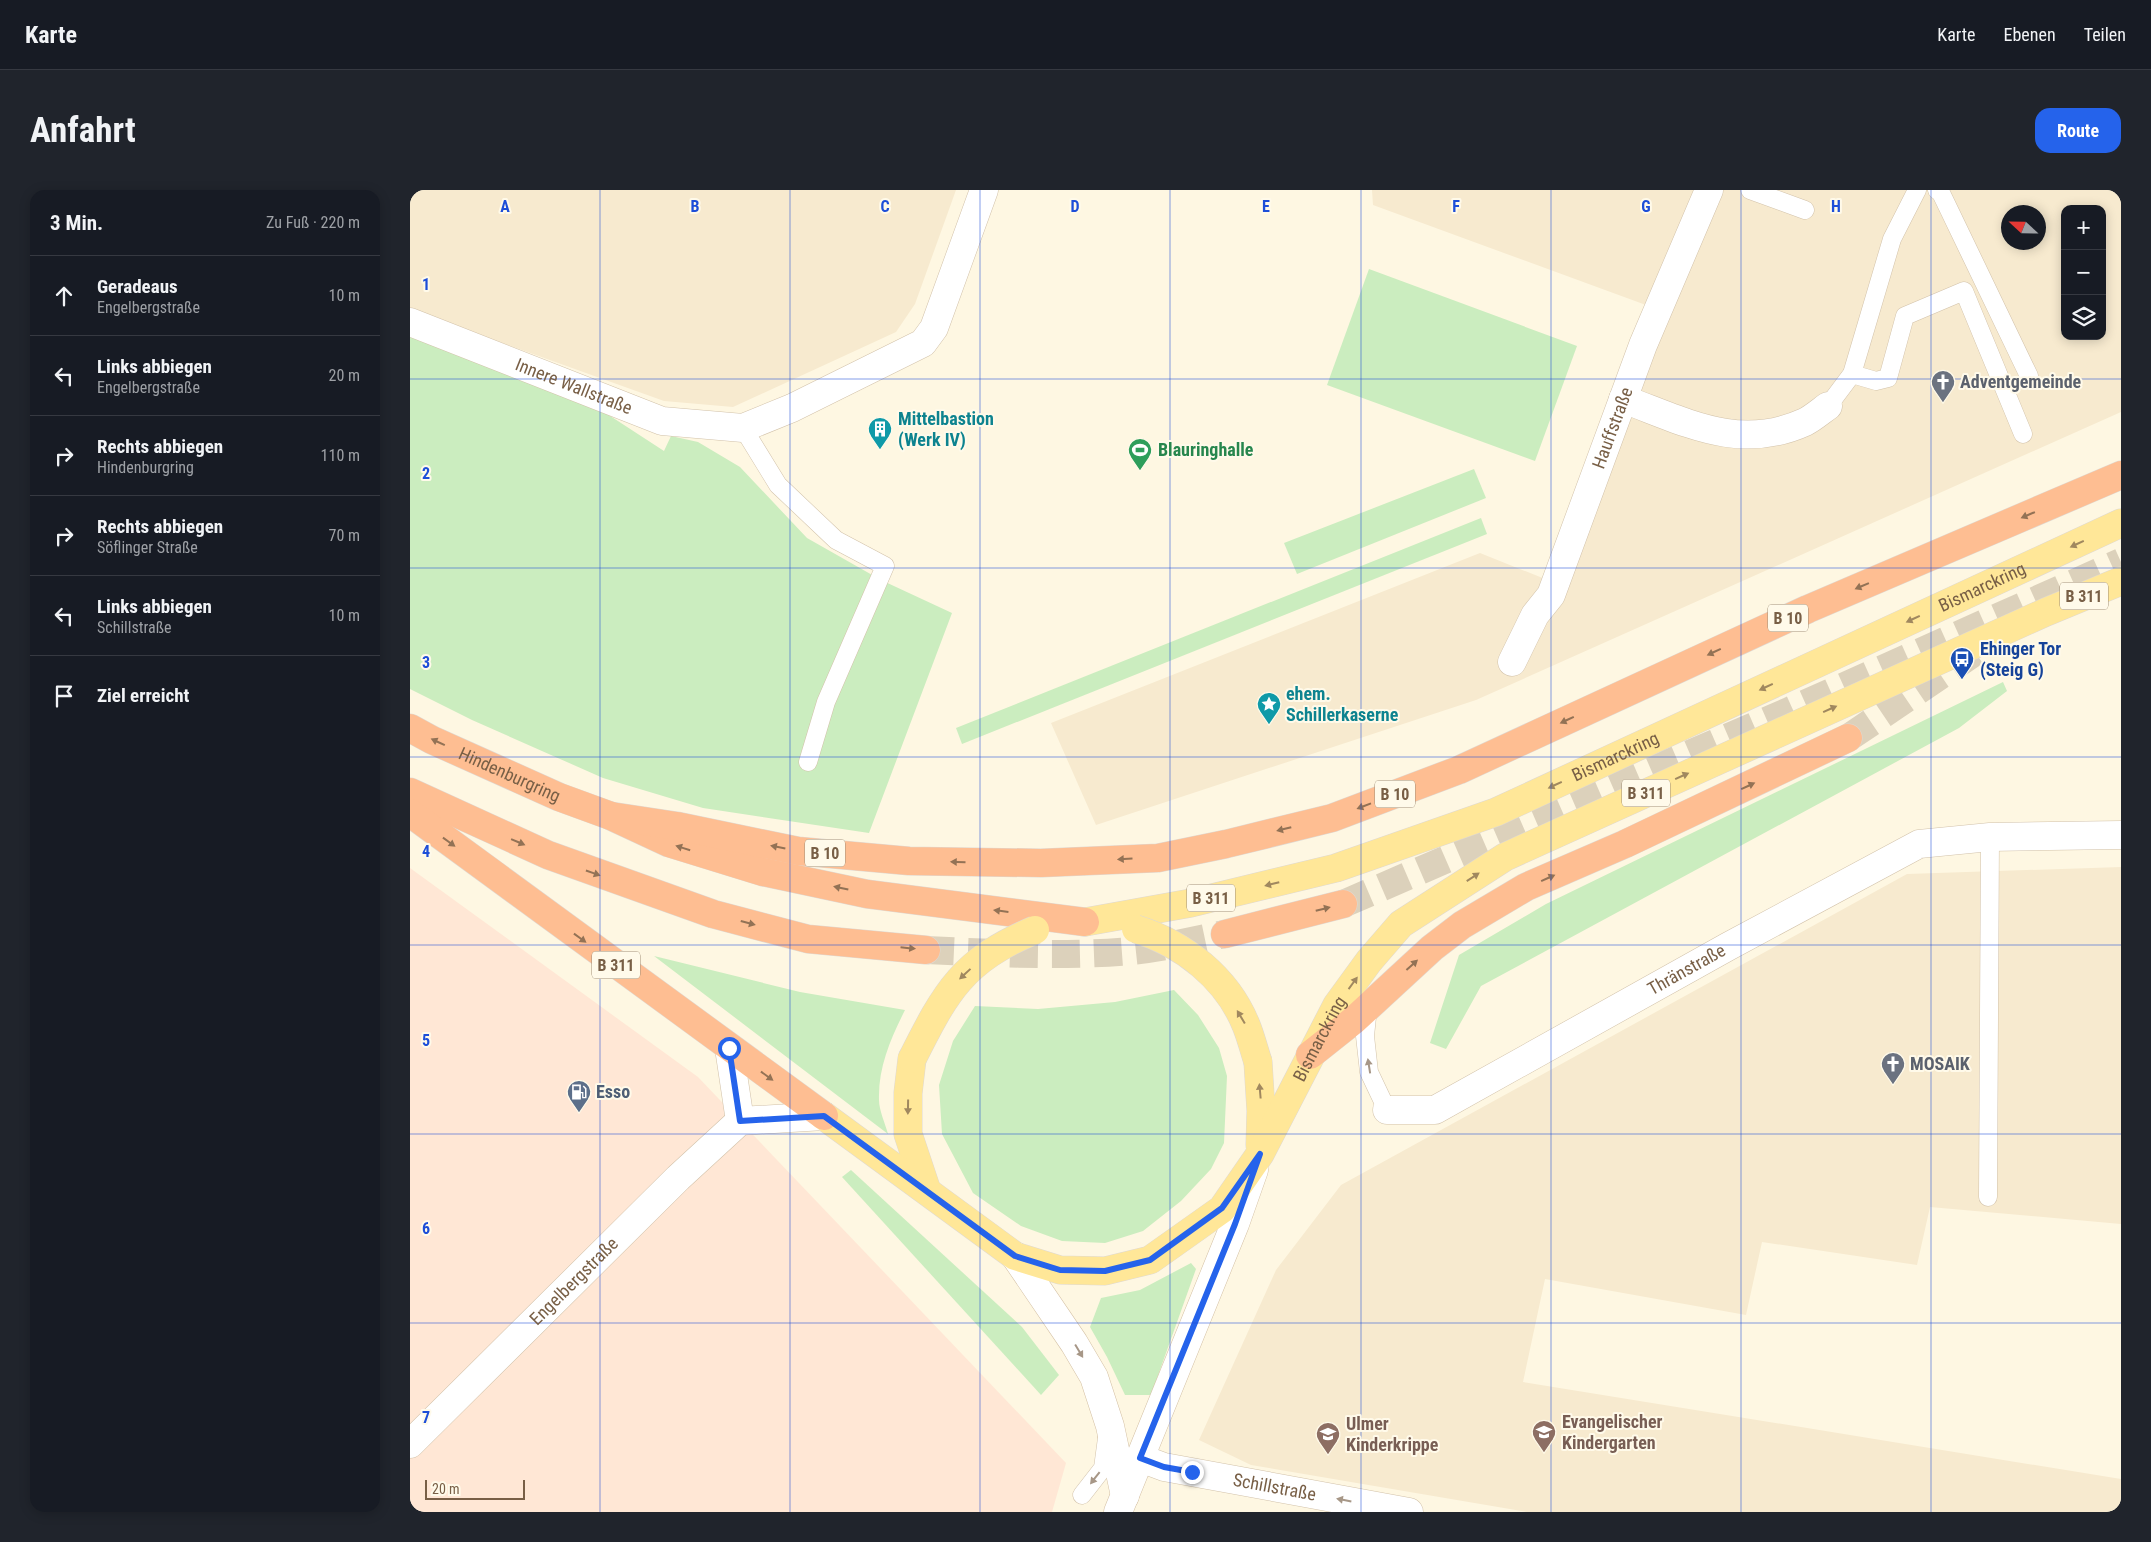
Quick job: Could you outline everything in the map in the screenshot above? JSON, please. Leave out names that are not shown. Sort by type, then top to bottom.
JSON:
[{"type":"highway","name":"B 10","points":[[612,816],[677,826],[798,850],[909,861],[1041,864],[1158,858],[1226,844],[1332,818],[1459,770],[1808,609],[2121,475]]},
{"type":"highway","name":"Hindenburgring","points":[[410,728],[432,740],[559,797],[612,816]]},
{"type":"highway","points":[[1310,1055],[1368,1007],[1432,948],[1462,925],[1526,887],[1625,844],[1848,738]]},
{"type":"highway","points":[[410,792],[548,855],[713,914],[808,939],[926,950]]},
{"type":"highway","name":"B 311","points":[[410,813],[824,1116]]},
{"type":"highway","name":"B 311","points":[[612,816],[669,843],[763,872],[867,894],[1084,922]]},
{"type":"highway","points":[[1225,934],[1342,904]]},
{"type":"main road","name":"Bismarckring","points":[[1084,922],[1191,903],[1336,868],[1496,812],[2121,523]]},
{"type":"main road","name":"Bismarckring","points":[[1260,1154],[1337,1005],[1369,961],[1401,924],[1505,857],[2046,612],[2121,581]]},
{"type":"main road","points":[[927,1191],[908,1134],[908,1093],[912,1059],[942,1001],[959,979],[984,956],[1010,941],[1036,930],[1065,923],[1084,922],[1136,929],[1154,935],[1177,946],[1202,964],[1226,990],[1246,1024],[1258,1062],[1262,1111],[1260,1154]]},
{"type":"main road","name":"B 311","points":[[824,1116],[1015,1256],[1060,1270],[1105,1271],[1150,1260],[1222,1208],[1260,1154]]},
{"type":"street","name":"Innere Wallstraße","points":[[410,322],[662,421],[743,428],[792,408],[905,354],[923,343],[934,328],[984,190]]},
{"type":"street","name":"Hauffstraße","points":[[1512,662],[1535,615],[1550,595],[1623,399],[1709,190]]},
{"type":"street","points":[[1623,399],[1712,432],[1732,435],[1784,430],[1807,421],[1828,406]]},
{"type":"street","name":"Thränstraße","points":[[1387,1110],[1435,1110],[1729,946],[1919,844],[1990,837],[2121,835]]},
{"type":"street","points":[[729,1048],[740,1121],[824,1116]]},
{"type":"street","name":"Engelbergstraße","points":[[410,1444],[685,1171],[740,1121]]},
{"type":"street","points":[[1121,1504],[1235,1224],[1260,1154]]},
{"type":"street","points":[[1015,1256],[1074,1343],[1094,1377],[1110,1426],[1121,1504]]},
{"type":"street","name":"Schillstraße","points":[[1140,1458],[1164,1467],[1409,1512]]},
{"type":"lane","points":[[1750,190],[1805,210]]},
{"type":"lane","points":[[1828,406],[1852,374],[1892,239],[1917,190]]},
{"type":"lane","points":[[1937,190],[1941,193],[2029,376]]},
{"type":"lane","points":[[1852,374],[1876,380],[1894,380],[1905,316],[1964,291],[2023,434]]},
{"type":"lane","points":[[743,428],[778,485],[836,540],[885,566],[826,702],[808,762]]},
{"type":"lane","points":[[1988,1197],[1990,837]]},
{"type":"lane","points":[[1368,1007],[1365,1036],[1369,1072],[1387,1110]]},
{"type":"lane","points":[[1082,1495],[1102,1468],[1110,1426]]},
{"type":"shaded area","points":[[410,190],[956,190],[915,304],[896,332],[733,407],[664,401],[410,310]]},
{"type":"shaded area","points":[[1372,190],[2121,190],[2121,412],[1476,700],[1096,825],[1051,723],[1480,553],[1560,585],[1665,312],[1373,205]]},
{"type":"shaded area","points":[[2121,867],[2121,1224],[1930,1207],[1917,1265],[1762,1242],[1746,1315],[1545,1279],[1523,1382],[2121,1479],[2121,1512],[1527,1512],[1251,1465],[1199,1440],[1276,1270],[1341,1185],[1907,874]]},
{"type":"shaded area","points":[[410,868],[698,1077],[1066,1463],[1052,1512],[410,1512]]},
{"type":"green space","points":[[1369,269],[1577,346],[1535,461],[1327,385]]},
{"type":"green space","points":[[410,336],[601,410],[664,451],[671,436],[698,442],[740,467],[807,538],[881,580],[952,613],[869,833],[703,808],[603,778],[472,720],[410,689]]},
{"type":"green space","points":[[1474,469],[1486,498],[1297,574],[1284,543]]},
{"type":"green space","points":[[1481,518],[1487,534],[962,744],[956,728]]},
{"type":"green space","points":[[2003,682],[2007,691],[1959,728],[1481,986],[1446,1049],[1430,1043],[1459,955],[1546,904]]},
{"type":"green space","points":[[654,956],[800,992],[905,1010],[890,1042],[883,1064],[879,1088],[879,1104],[888,1134]]},
{"type":"green space","points":[[1174,990],[1198,1015],[1219,1048],[1227,1076],[1224,1143],[1211,1169],[1181,1201],[1143,1231],[1105,1243],[1062,1241],[1021,1226],[973,1193],[942,1134],[939,1085],[953,1041],[975,1006],[1038,1009],[1115,1002]]},
{"type":"green space","points":[[851,1170],[1022,1327],[1059,1375],[1041,1395],[842,1177]]},
{"type":"green space","points":[[1191,1263],[1196,1269],[1151,1395],[1125,1395],[1090,1327],[1101,1298],[1140,1290]]},
{"type":"tunnel","points":[[1343,904],[1789,711],[2121,562]]},
{"type":"tunnel","points":[[1848,738],[1975,652]]},
{"type":"tunnel","points":[[926,950],[1028,954],[1105,953],[1155,948],[1225,934]]},
{"type":"place","name":"Adventgemeinde","points":[[1943,403]]},
{"type":"place","name":"Mittelbastion (Werk IV)","points":[[880,450]]},
{"type":"place","name":"Blauringhalle","points":[[1140,471]]},
{"type":"place","name":"Ehinger Tor (Steig G)","points":[[1962,680]]},
{"type":"place","name":"ehem. Schillerkaserne","points":[[1269,725]]},
{"type":"place","name":"MOSAIK","points":[[1893,1085]]},
{"type":"place","name":"Esso","points":[[579,1113]]},
{"type":"place","name":"Evangelischer Kindergarten","points":[[1544,1453]]},
{"type":"place","name":"Ulmer Kinderkrippe","points":[[1328,1455]]},
{"type":"route","points":[[729,1048],[740,1121],[824,1116],[1015,1256],[1060,1270],[1105,1271],[1150,1260],[1222,1208],[1260,1154],[1235,1224],[1140,1458],[1164,1467],[1192,1472]]}]
